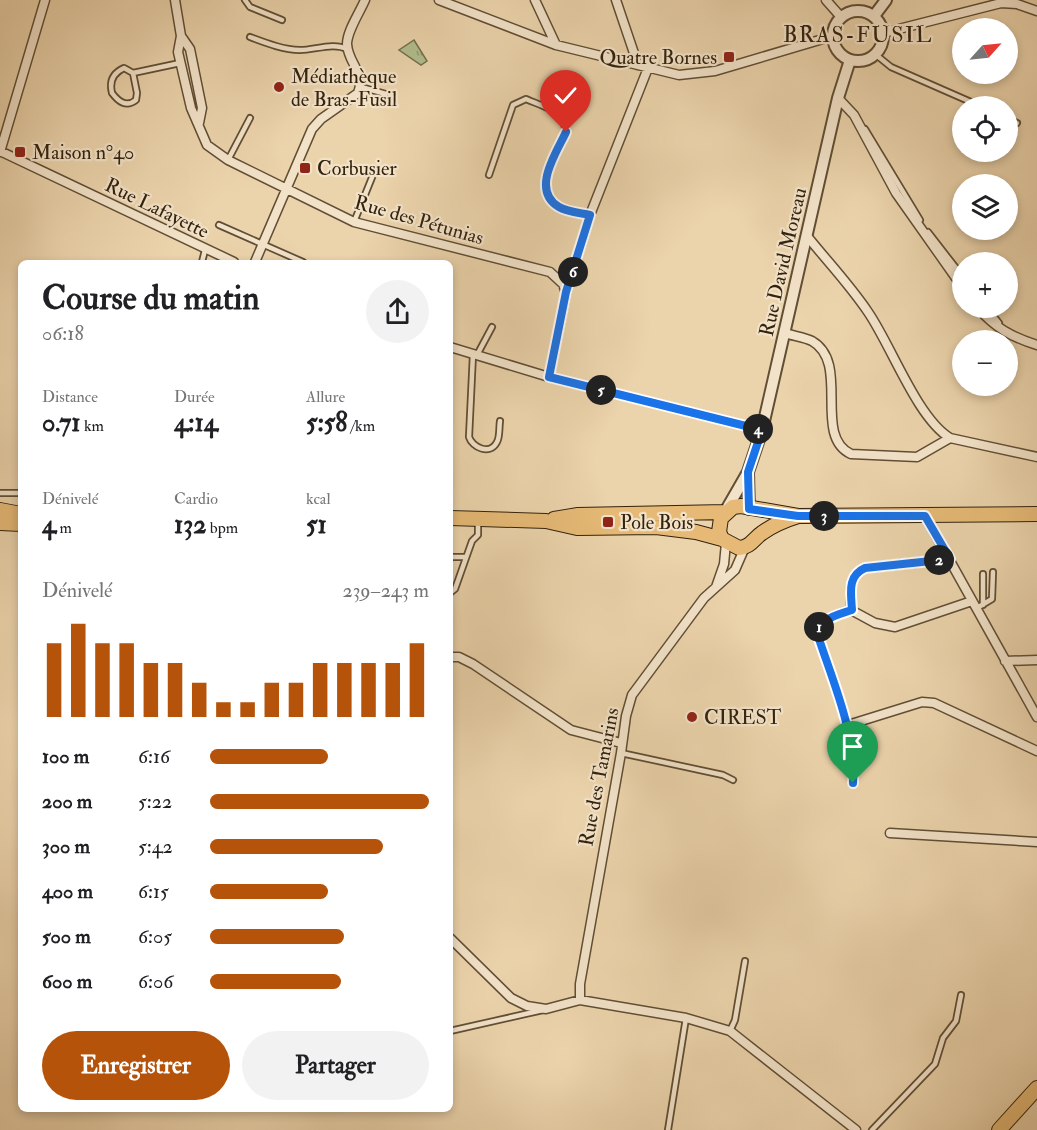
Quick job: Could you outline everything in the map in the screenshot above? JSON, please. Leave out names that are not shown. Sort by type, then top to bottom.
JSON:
[{"type":"main road","points":[[453,518],[546,520],[578,515],[725,512],[733,507],[798,516],[1037,514]]},
{"type":"main road","points":[[749,509],[759,520],[759,535]]},
{"type":"main road","points":[[724,541],[719,525],[725,512]]},
{"type":"main road","points":[[1,519],[18,516]]},
{"type":"main road","points":[[546,520],[577,528],[656,527],[696,532],[724,541],[732,547],[745,547],[780,522],[798,516]]},
{"type":"main road","points":[[1,519],[18,523]]},
{"type":"main road","points":[[999,1130],[1037,1088]]},
{"type":"street","points":[[0,152],[45,0]]},
{"type":"street","name":"Rue des Pétunias","points":[[175,0],[181,36],[178,52],[180,63],[191,108],[207,145],[228,160],[285,190],[354,222],[550,272],[563,284],[566,292]]},
{"type":"street","points":[[256,260],[312,129],[321,119],[352,99],[361,87],[360,73],[348,50],[347,41],[365,0]]},
{"type":"street","points":[[439,0],[556,45],[679,75],[696,76],[780,54],[833,36]]},
{"type":"street","points":[[535,0],[556,45]]},
{"type":"street","points":[[616,0],[638,65]]},
{"type":"street","points":[[826,0],[841,17]]},
{"type":"street","points":[[874,16],[886,0]]},
{"type":"street","points":[[883,33],[1000,2],[1017,4],[1037,11]]},
{"type":"street","points":[[856,11],[874,16],[883,33],[882,44],[875,54],[859,61],[850,60],[835,47],[834,27],[841,17],[856,11]]},
{"type":"street","name":"Rue des Pétunias","points":[[181,36],[190,49],[202,108],[199,123]]},
{"type":"street","name":"Rue David Moreau","points":[[725,512],[748,472],[762,430],[838,98],[850,60]]},
{"type":"street","points":[[549,377],[566,292],[590,215],[648,68]]},
{"type":"street","points":[[838,98],[854,115],[896,194],[952,273]]},
{"type":"street","name":"Rue Lafayette","points":[[0,152],[229,260]]},
{"type":"street","points":[[807,236],[867,311],[927,415],[941,433],[950,438],[1037,457]]},
{"type":"street","points":[[987,318],[1001,330]]},
{"type":"street","points":[[785,333],[810,340],[818,346],[826,358],[831,375],[834,434],[839,447],[845,451],[851,454],[917,457],[950,438]]},
{"type":"street","points":[[1018,338],[1037,345]]},
{"type":"street","points":[[453,347],[549,377],[762,430]]},
{"type":"street","name":"Rue David Moreau","points":[[748,472],[749,509]]},
{"type":"street","points":[[925,516],[977,605],[1037,717]]},
{"type":"street","name":"Rue des Tamarins","points":[[716,587],[724,564],[724,541]]},
{"type":"street","name":"Rue des Tamarins","points":[[580,1000],[580,984],[621,743],[632,695],[704,598],[735,570],[745,547]]},
{"type":"street","points":[[852,610],[851,580],[856,572],[865,568],[950,559]]},
{"type":"street","points":[[853,783],[854,756],[848,725],[819,639],[819,627],[825,620],[852,610],[875,623],[895,627],[977,605]]},
{"type":"street","points":[[453,658],[473,664],[571,730],[621,743]]},
{"type":"street","points":[[1005,661],[1037,660]]},
{"type":"street","points":[[848,725],[922,702],[934,703],[1037,751]]},
{"type":"street","points":[[890,833],[1037,842]]},
{"type":"street","points":[[453,941],[511,998],[527,1006],[546,1009],[580,1000],[686,1018],[730,1031],[851,1129]]},
{"type":"lane","points":[[245,0],[250,7],[282,20]]},
{"type":"lane","points":[[250,37],[270,45],[298,50],[340,46],[348,50]]},
{"type":"lane","points":[[875,54],[891,67],[957,96]]},
{"type":"lane","points":[[133,73],[136,100],[130,104],[123,104],[112,93],[112,77],[117,71],[124,68],[133,73],[180,63]]},
{"type":"lane","points":[[361,87],[386,94]]},
{"type":"lane","points":[[489,175],[513,105],[526,99],[559,114],[565,125],[566,132],[546,176],[546,191],[558,207],[590,215]]},
{"type":"lane","points":[[854,115],[868,132],[922,224],[952,263]]},
{"type":"lane","points":[[228,160],[250,118]]},
{"type":"lane","points":[[354,222],[375,170]]},
{"type":"lane","points":[[219,225],[298,260]]},
{"type":"lane","points":[[202,260],[205,250]]},
{"type":"lane","points":[[995,318],[1004,330]]},
{"type":"lane","points":[[492,327],[475,354],[469,437],[471,442],[476,447],[488,449],[494,446],[497,442],[500,421]]},
{"type":"lane","points":[[0,493],[18,493]]},
{"type":"lane","points":[[656,527],[691,514]]},
{"type":"lane","points":[[453,591],[472,541],[478,535],[478,519]]},
{"type":"lane","points":[[453,557],[466,557]]},
{"type":"lane","points":[[983,574],[977,605],[990,602],[994,595],[993,572]]},
{"type":"lane","points":[[621,753],[723,775],[733,780]]},
{"type":"lane","points":[[730,1031],[735,1020],[745,961]]},
{"type":"lane","points":[[872,1130],[935,1064],[943,1038],[956,1021],[961,994]]},
{"type":"lane","points":[[453,1030],[546,1009]]},
{"type":"lane","points":[[669,1130],[686,1018]]},
{"type":"green space","points":[[414,40],[427,61],[421,65],[399,50]]},
{"type":"place","name":"Quatre Bornes","points":[[729,57]]},
{"type":"place","name":"Médiathèque de Bras-Fusil","points":[[279,87]]},
{"type":"place","name":"Maison n°40","points":[[20,152]]},
{"type":"place","name":"Corbusier","points":[[305,168]]},
{"type":"place","name":"Pole Bois","points":[[608,522]]},
{"type":"place","name":"CIREST","points":[[692,717]]},
{"type":"district","name":"BRAS-FUSIL","points":[[858,35]]},
{"type":"route","points":[[566,132],[546,176],[546,191],[558,207],[590,215],[566,292],[549,377],[762,430],[748,472],[749,509],[798,516],[925,516],[950,559],[865,568],[856,572],[851,580],[852,610],[825,620],[819,627],[819,639],[848,725],[854,756],[853,783]]}]
